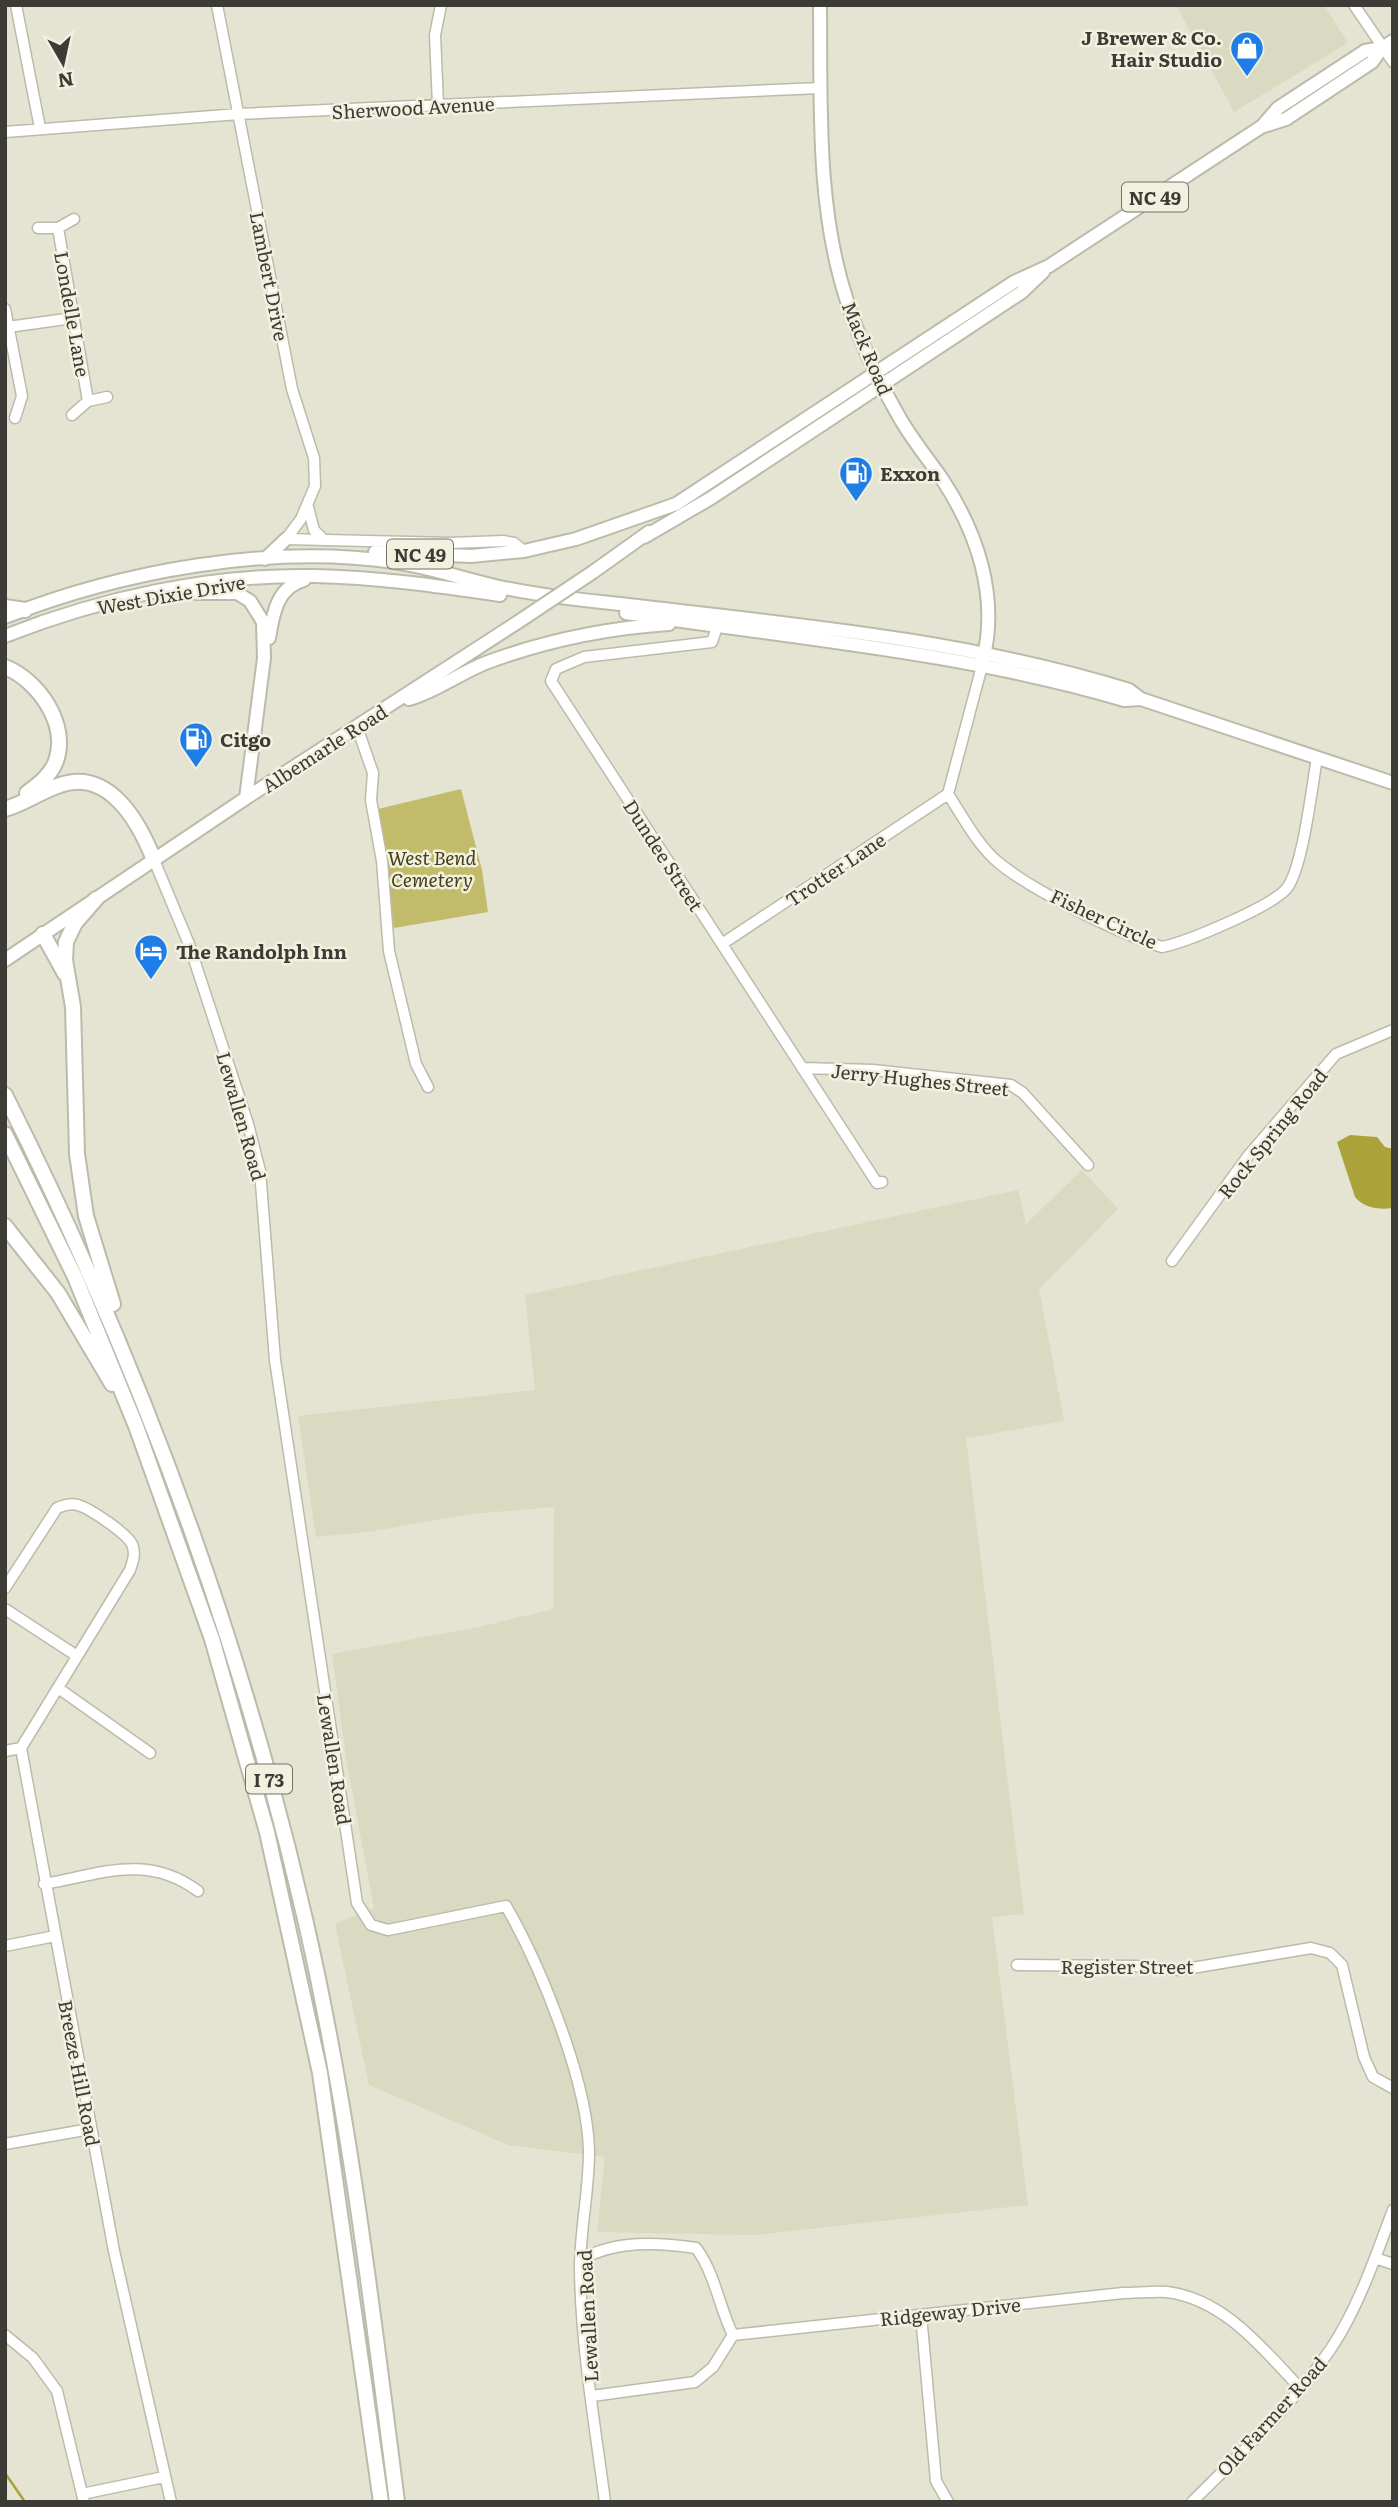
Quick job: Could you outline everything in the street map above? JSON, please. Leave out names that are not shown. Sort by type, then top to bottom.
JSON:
[{"type":"highway","points":[[5,607],[24,610]]},
{"type":"highway","points":[[5,667],[27,680],[42,697],[55,725],[58,744],[56,761],[45,778],[5,808]]},
{"type":"highway","points":[[5,808],[66,783],[84,781],[99,785],[119,800],[154,860]]},
{"type":"highway","points":[[96,899],[75,923],[66,942],[75,1048],[77,1154],[86,1216],[140,1388]]},
{"type":"highway","points":[[43,934],[69,981]]},
{"type":"highway","name":"I 73","points":[[5,1095],[103,1299],[140,1388],[202,1558],[246,1695],[306,1923],[352,2169],[397,2502]]},
{"type":"highway","name":"I 73","points":[[5,1134],[75,1277],[136,1426],[212,1639],[267,1832],[320,2073],[380,2502]]},
{"type":"highway","points":[[5,1226],[58,1293],[136,1426]]},
{"type":"main road","name":"Mack Road","points":[[820,5],[824,187],[837,269],[848,305],[897,414],[955,499],[978,547],[988,606],[983,660]]},
{"type":"main road","name":"NC 49","points":[[317,559],[330,551],[471,556],[524,551],[629,523],[692,496],[876,371],[1014,282],[1049,266],[1261,127],[1278,108],[1365,51],[1387,44]]},
{"type":"main road","name":"NC 49","points":[[883,385],[1022,292],[1049,266]]},
{"type":"main road","name":"Albemarle Road","points":[[644,537],[711,498],[883,385]]},
{"type":"main road","name":"Albemarle Road","points":[[5,960],[246,798],[593,572],[687,504],[692,496]]},
{"type":"main road","points":[[265,559],[286,540]]},
{"type":"main road","name":"West Dixie Drive","points":[[5,617],[153,574],[265,559],[396,562],[465,584]]},
{"type":"main road","points":[[246,798],[264,658],[281,597],[291,585],[313,576]]},
{"type":"main road","name":"West Dixie Drive","points":[[5,636],[90,609],[175,589],[269,577],[313,576],[465,584]]},
{"type":"main road","points":[[465,584],[692,623],[983,660]]},
{"type":"main road","points":[[465,584],[840,631],[983,660],[1124,700],[1141,699],[1393,783]]},
{"type":"main road","points":[[175,589],[196,593],[229,591],[250,601],[263,622],[264,658]]},
{"type":"main road","points":[[395,702],[419,696],[457,675],[525,650],[609,632],[692,623]]},
{"type":"street","points":[[16,5],[40,128]]},
{"type":"street","name":"Lambert Drive","points":[[217,5],[292,390],[314,458],[315,486],[308,505],[286,540]]},
{"type":"street","points":[[438,105],[435,35],[441,5]]},
{"type":"street","points":[[1354,5],[1387,44],[1393,62]]},
{"type":"street","name":"Sherwood Avenue","points":[[5,132],[239,114],[820,88]]},
{"type":"street","points":[[38,228],[58,228],[74,219]]},
{"type":"street","name":"Londelle Lane","points":[[58,228],[88,401]]},
{"type":"street","points":[[5,309],[22,396],[15,418]]},
{"type":"street","points":[[8,327],[73,318]]},
{"type":"street","points":[[72,415],[88,401],[107,397]]},
{"type":"street","points":[[308,505],[314,530],[324,540]]},
{"type":"street","points":[[286,540],[450,543],[503,541],[514,543],[524,551]]},
{"type":"street","name":"Dundee Street","points":[[718,626],[712,642],[584,657],[556,669],[551,681],[877,1183],[882,1182]]},
{"type":"street","points":[[948,794],[983,660]]},
{"type":"street","points":[[356,727],[373,773],[371,800],[382,862],[388,951],[416,1064],[428,1087]]},
{"type":"street","name":"Fisher Circle","points":[[948,794],[977,837],[999,863],[1057,897],[1162,947],[1177,944],[1250,911],[1289,886],[1297,864],[1317,758]]},
{"type":"street","name":"Trotter Lane","points":[[722,944],[948,794]]},
{"type":"street","name":"Lewallen Road","points":[[154,860],[189,944],[248,1124],[260,1171],[267,1227],[275,1360],[357,1903],[371,1925],[388,1930],[506,1906],[543,1983],[578,2081],[585,2111],[589,2152],[580,2260],[583,2331],[605,2502]]},
{"type":"street","name":"Rock Spring Road","points":[[1172,1261],[1248,1156],[1336,1054],[1393,1030]]},
{"type":"street","name":"Jerry Hughes Street","points":[[802,1068],[873,1070],[1011,1085],[1023,1093],[1088,1165]]},
{"type":"street","points":[[5,1588],[57,1508],[66,1504],[79,1505],[124,1533],[133,1545],[135,1558],[21,1748],[5,1751]]},
{"type":"street","points":[[5,1609],[77,1656]]},
{"type":"street","points":[[58,1688],[150,1753]]},
{"type":"street","name":"Breeze Hill Road","points":[[21,1748],[90,2129],[171,2502]]},
{"type":"street","points":[[44,1884],[146,1867],[183,1880],[198,1891]]},
{"type":"street","points":[[5,1946],[55,1936]]},
{"type":"street","name":"Register Street","points":[[1017,1965],[1136,1966],[1180,1970],[1311,1948],[1329,1953],[1342,1965],[1364,2057],[1373,2077],[1393,2088]]},
{"type":"street","points":[[5,2144],[90,2129]]},
{"type":"street","name":"Old Farmer Road","points":[[1192,2502],[1300,2388],[1332,2347],[1375,2258],[1393,2210]]},
{"type":"street","points":[[580,2260],[596,2251],[623,2245],[658,2244],[696,2248],[733,2335],[713,2367],[695,2382],[592,2396]]},
{"type":"street","points":[[1375,2258],[1393,2264]]},
{"type":"street","name":"Ridgeway Drive","points":[[733,2335],[1123,2293],[1166,2292],[1197,2300],[1225,2315],[1256,2342],[1300,2388]]},
{"type":"street","points":[[921,2315],[936,2480],[948,2502]]},
{"type":"street","points":[[5,2336],[33,2358],[52,2381],[61,2404],[83,2498],[164,2477]]},
{"type":"shaded area","points":[[1176,5],[1324,5],[1348,43],[1234,112]]},
{"type":"shaded area","points":[[1350,1135],[1377,1137],[1385,1147],[1393,1149],[1393,1208],[1372,1207],[1355,1197],[1337,1142]]},
{"type":"shaded area","points":[[1082,1170],[1118,1209],[1039,1289],[1064,1421],[966,1438],[1024,1914],[992,1917],[1028,2205],[756,2235],[597,2232],[605,2157],[508,2145],[369,2085],[335,1924],[374,1908],[346,1758],[332,1654],[479,1627],[553,1609],[554,1507],[472,1514],[368,1532],[316,1537],[298,1416],[535,1390],[525,1295],[1018,1190],[1026,1224]]},
{"type":"green space","name":"West Bend Cemetery","points":[[461,789],[482,870],[488,912],[394,928],[374,810]]},
{"type":"waterway","points":[[5,2473],[25,2502]]},
{"type":"place","name":"J Brewer & Co. Hair Studio","points":[[1247,78]]},
{"type":"place","name":"Exxon","points":[[856,503]]},
{"type":"place","name":"Citgo","points":[[196,769]]},
{"type":"place","name":"The Randolph Inn","points":[[151,981]]}]
